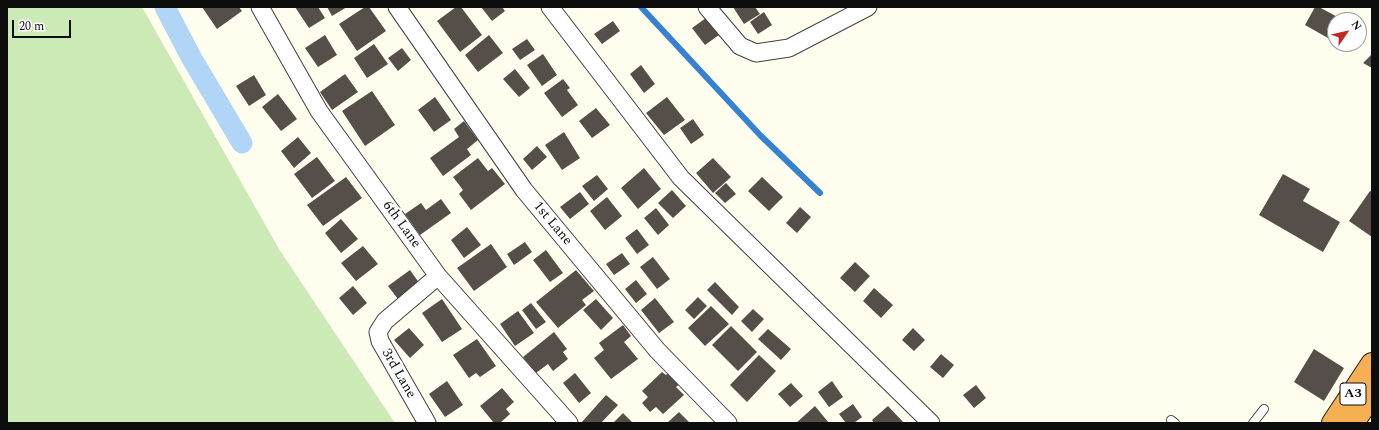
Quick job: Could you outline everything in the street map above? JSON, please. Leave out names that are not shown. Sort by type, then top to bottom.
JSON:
[{"type":"highway","name":"A3","points":[[1333,423],[1372,364]]},
{"type":"highway","name":"A3","points":[[1353,423],[1372,394]]},
{"type":"street","name":"6th Lane","points":[[260,7],[319,110],[438,276],[569,423]]},
{"type":"street","name":"1st Lane","points":[[397,7],[524,190],[657,350],[728,423]]},
{"type":"street","points":[[550,7],[681,178],[931,423]]},
{"type":"street","points":[[707,7],[740,46],[756,53],[789,48],[868,7]]},
{"type":"street","name":"3rd Lane","points":[[427,423],[380,341],[378,332],[385,321],[438,276]]},
{"type":"lane","points":[[1253,423],[1264,409]]},
{"type":"green space","points":[[7,7],[142,7],[279,249],[395,423],[7,423]]},
{"type":"building","points":[[202,7],[239,7],[242,11],[217,29]]},
{"type":"building","points":[[295,7],[318,7],[325,18],[309,28]]},
{"type":"building","points":[[327,7],[347,7],[332,16]]},
{"type":"building","points":[[365,7],[369,7],[386,31],[357,51],[339,24]]},
{"type":"building","points":[[456,7],[461,7],[482,35],[460,52],[437,21]]},
{"type":"building","points":[[481,7],[502,7],[505,11],[492,21]]},
{"type":"building","points":[[733,7],[755,7],[760,14],[744,24]]},
{"type":"building","points":[[1315,7],[1319,7],[1328,12],[1327,12],[1327,37],[1305,25]]},
{"type":"building","points":[[764,12],[772,25],[758,34],[750,22]]},
{"type":"building","points":[[706,18],[719,35],[705,45],[692,28]]},
{"type":"building","points":[[613,21],[620,31],[602,44],[594,34]]},
{"type":"building","points":[[325,35],[337,55],[318,67],[305,48]]},
{"type":"building","points":[[489,35],[503,53],[478,72],[465,55]]},
{"type":"building","points":[[527,39],[535,50],[520,60],[512,49]]},
{"type":"building","points":[[374,44],[388,64],[367,78],[354,58]]},
{"type":"building","points":[[402,48],[411,60],[398,71],[388,58]]},
{"type":"building","points":[[543,54],[557,75],[542,86],[527,65]]},
{"type":"building","points":[[1372,54],[1372,68],[1363,63]]},
{"type":"building","points":[[641,65],[655,84],[644,93],[630,74]]},
{"type":"building","points":[[515,69],[530,88],[519,97],[503,79]]},
{"type":"building","points":[[345,74],[358,92],[332,110],[320,92]]},
{"type":"building","points":[[254,75],[266,95],[249,106],[236,86]]},
{"type":"building","points":[[563,79],[570,88],[567,90],[578,105],[562,117],[544,93]]},
{"type":"building","points":[[372,91],[395,125],[365,146],[342,111]]},
{"type":"building","points":[[278,94],[297,119],[281,131],[262,107]]},
{"type":"building","points":[[435,97],[451,120],[434,132],[418,110]]},
{"type":"building","points":[[667,97],[685,120],[664,135],[646,113]]},
{"type":"building","points":[[596,108],[610,125],[592,138],[579,121]]},
{"type":"building","points":[[693,119],[704,135],[691,144],[680,128]]},
{"type":"building","points":[[464,121],[478,140],[467,149],[471,155],[443,176],[430,158],[459,137],[454,129]]},
{"type":"building","points":[[564,132],[580,158],[562,170],[545,145]]},
{"type":"building","points":[[298,137],[311,153],[294,168],[281,151]]},
{"type":"building","points":[[537,146],[547,157],[532,170],[523,159]]},
{"type":"building","points":[[317,157],[335,181],[312,198],[294,174]]},
{"type":"building","points":[[478,158],[488,171],[492,168],[505,184],[471,210],[459,194],[463,190],[453,177]]},
{"type":"building","points":[[713,158],[731,177],[713,193],[696,173]]},
{"type":"building","points":[[644,168],[661,189],[638,209],[621,188]]},
{"type":"building","points":[[1283,174],[1310,189],[1303,201],[1340,222],[1323,252],[1259,215]]},
{"type":"building","points":[[597,175],[608,189],[594,201],[582,186]]},
{"type":"building","points":[[346,177],[362,198],[323,226],[307,205]]},
{"type":"building","points":[[762,177],[783,197],[769,211],[748,191]]},
{"type":"building","points":[[726,183],[736,194],[725,203],[715,193]]},
{"type":"building","points":[[672,190],[686,206],[673,218],[658,203]]},
{"type":"building","points":[[1370,191],[1372,192],[1372,237],[1349,221]]},
{"type":"building","points":[[580,192],[589,204],[570,219],[560,207]]},
{"type":"building","points":[[607,197],[622,216],[605,230],[590,211]]},
{"type":"building","points":[[441,199],[451,213],[420,235],[405,214],[421,203],[426,210]]},
{"type":"building","points":[[800,207],[811,217],[797,233],[786,223]]},
{"type":"building","points":[[656,208],[669,225],[658,235],[644,218]]},
{"type":"building","points":[[341,219],[358,239],[341,253],[325,233]]},
{"type":"building","points":[[467,227],[481,245],[464,258],[451,240]]},
{"type":"building","points":[[637,229],[649,245],[637,254],[625,238]]},
{"type":"building","points":[[525,242],[532,252],[514,265],[507,254]]},
{"type":"building","points":[[491,244],[507,267],[474,291],[457,268]]},
{"type":"building","points":[[363,246],[378,264],[356,281],[341,263]]},
{"type":"building","points":[[546,250],[563,273],[550,282],[533,260]]},
{"type":"building","points":[[622,253],[630,264],[614,275],[606,264]]},
{"type":"building","points":[[653,257],[670,279],[657,289],[640,267]]},
{"type":"building","points":[[855,262],[870,276],[855,292],[840,278]]},
{"type":"building","points":[[410,270],[422,287],[401,303],[388,286]]},
{"type":"building","points":[[576,270],[594,291],[582,300],[586,305],[558,328],[536,302]]},
{"type":"building","points":[[636,280],[647,294],[636,303],[625,289]]},
{"type":"building","points":[[715,282],[739,307],[732,315],[707,290]]},
{"type":"building","points":[[353,286],[367,303],[353,315],[339,298]]},
{"type":"building","points":[[874,288],[893,305],[881,318],[863,301]]},
{"type":"building","points":[[698,297],[707,306],[694,319],[685,310]]},
{"type":"building","points":[[655,298],[674,322],[659,333],[641,310]]},
{"type":"building","points":[[442,299],[462,329],[442,342],[422,313]]},
{"type":"building","points":[[596,299],[613,318],[601,330],[583,310]]},
{"type":"building","points":[[531,303],[546,322],[536,329],[522,310]]},
{"type":"building","points":[[711,306],[729,324],[705,346],[688,328]]},
{"type":"building","points":[[753,309],[764,319],[752,332],[741,321]]},
{"type":"building","points":[[518,311],[534,333],[515,346],[500,324]]},
{"type":"building","points":[[623,325],[631,336],[624,342],[638,359],[611,379],[594,358],[604,350],[599,343]]},
{"type":"building","points":[[731,326],[757,352],[738,371],[712,345]]},
{"type":"building","points":[[409,328],[424,345],[410,358],[394,340]]},
{"type":"building","points":[[913,328],[925,340],[914,351],[902,340]]},
{"type":"building","points":[[768,329],[791,349],[781,360],[758,339]]},
{"type":"building","points":[[554,332],[567,349],[563,352],[568,359],[553,371],[548,364],[536,373],[523,357]]},
{"type":"building","points":[[477,339],[496,366],[480,377],[476,373],[469,378],[453,355]]},
{"type":"building","points":[[1314,349],[1344,368],[1324,401],[1294,382]]},
{"type":"building","points":[[941,354],[954,365],[943,378],[930,367]]},
{"type":"building","points":[[759,355],[776,371],[747,402],[730,385]]},
{"type":"building","points":[[670,371],[681,383],[676,387],[684,395],[663,414],[656,407],[650,412],[642,403],[648,397],[642,391],[662,372],[666,375]]},
{"type":"building","points":[[575,373],[591,393],[579,403],[563,383]]},
{"type":"building","points":[[447,381],[463,405],[445,417],[429,394]]},
{"type":"building","points":[[832,381],[843,397],[829,407],[818,392]]},
{"type":"building","points":[[791,383],[803,396],[790,407],[778,394]]},
{"type":"building","points":[[976,385],[986,398],[974,408],[963,395]]},
{"type":"building","points":[[502,388],[514,402],[506,409],[510,414],[500,423],[494,423],[480,406]]},
{"type":"building","points":[[606,395],[618,405],[601,423],[581,423]]},
{"type":"building","points":[[853,404],[862,417],[854,423],[846,423],[839,414]]},
{"type":"building","points":[[815,406],[829,423],[796,423]]},
{"type":"building","points":[[888,406],[904,423],[874,423],[872,420]]},
{"type":"building","points":[[679,412],[690,423],[667,423]]},
{"type":"building","points":[[623,413],[633,423],[613,423]]},
{"type":"waterway","points":[[165,7],[191,57],[242,143]]},
{"type":"waterway","points":[[641,7],[760,135],[820,193]]}]
